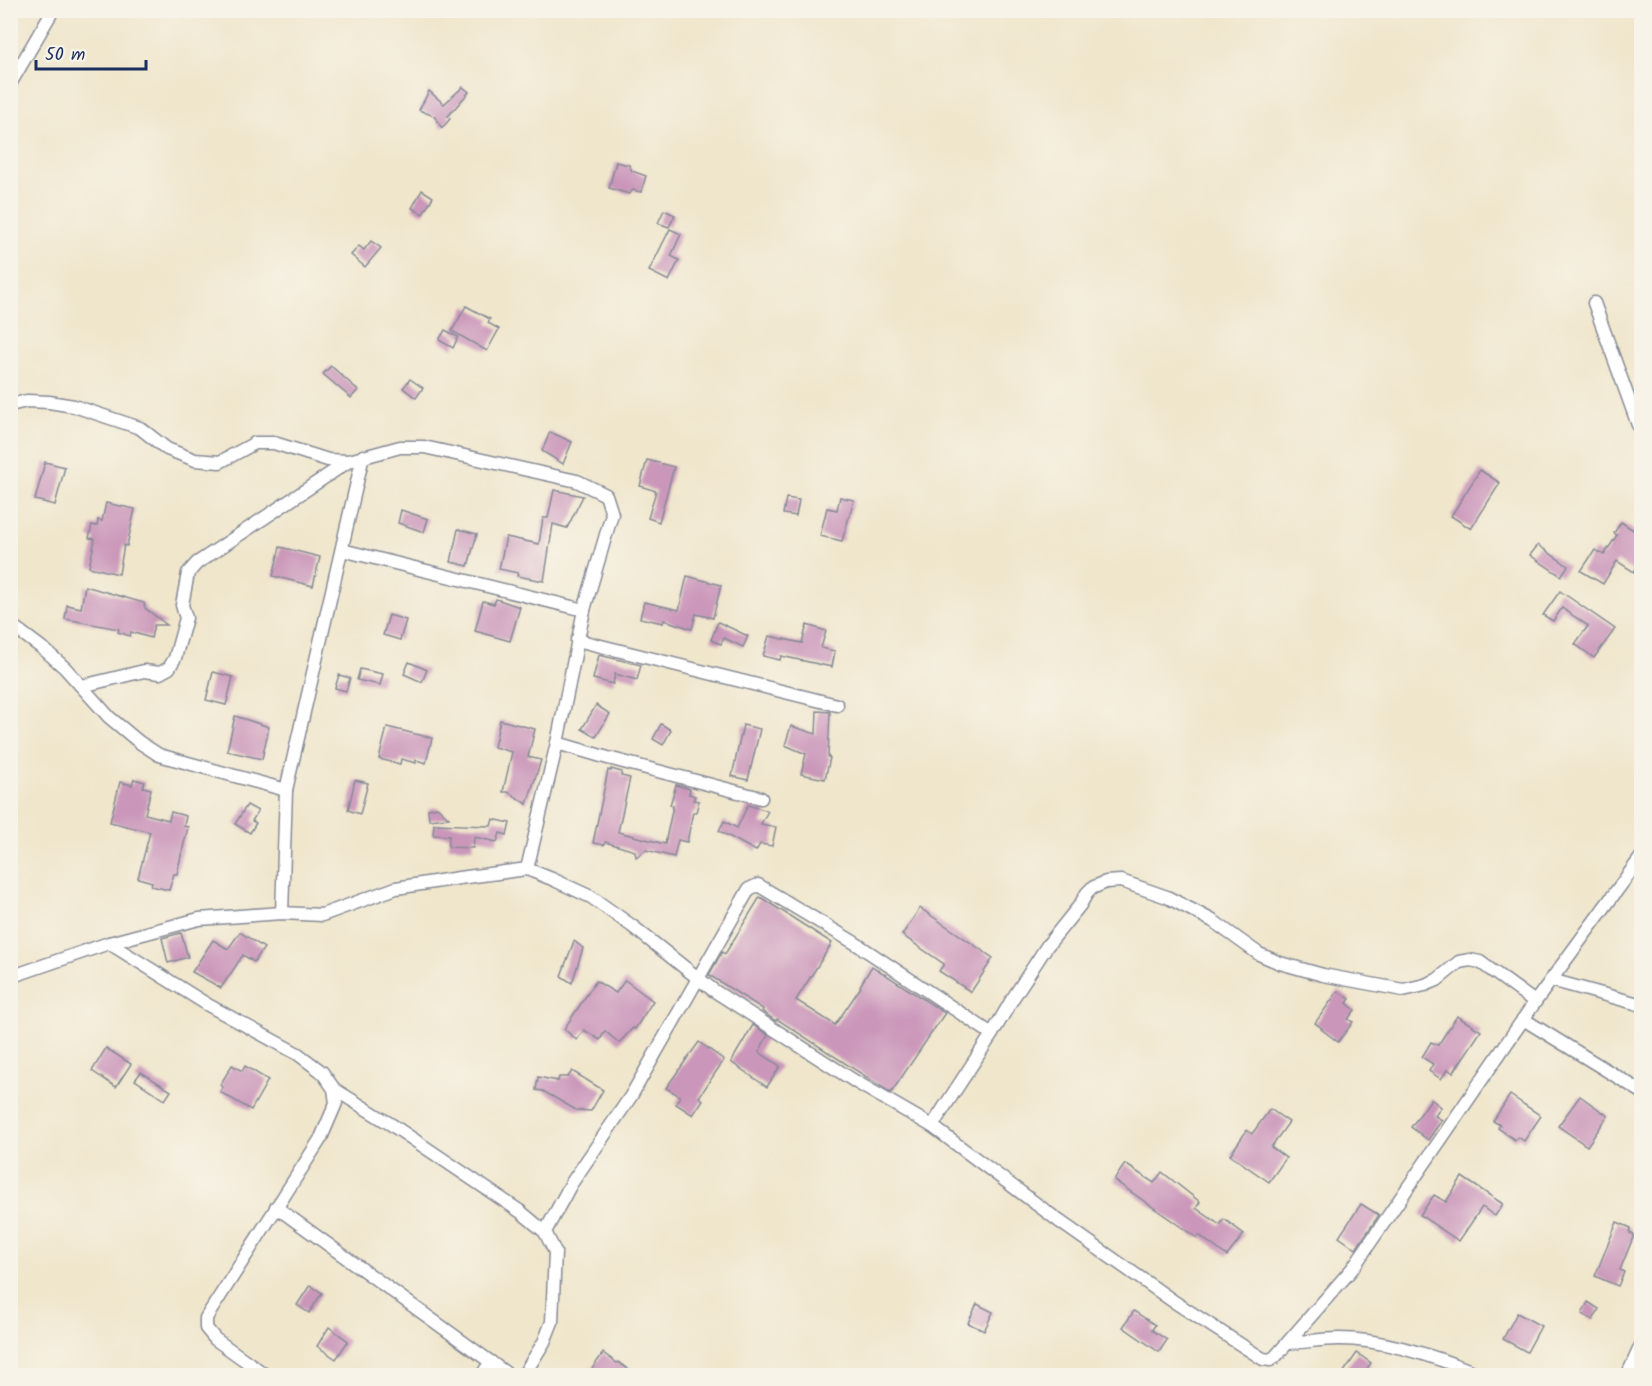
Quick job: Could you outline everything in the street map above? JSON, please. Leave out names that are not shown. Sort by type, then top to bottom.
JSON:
[{"type":"street","points":[[10,84],[53,10]]},
{"type":"street","points":[[1594,303],[1641,436]]},
{"type":"street","points":[[10,405],[27,401],[74,406],[140,428],[167,449],[195,460],[220,462],[255,444],[274,443],[328,460],[349,461]]},
{"type":"street","points":[[82,686],[144,671],[160,673],[169,668],[175,658],[186,618],[182,605],[188,573],[197,563],[349,461],[400,447],[424,447],[577,481],[606,495],[612,514],[584,610],[527,869]]},
{"type":"street","points":[[282,912],[286,790],[363,456]]},
{"type":"street","points":[[342,550],[584,610]]},
{"type":"street","points":[[10,624],[46,651],[82,686],[109,717],[159,755],[286,790]]},
{"type":"street","points":[[577,640],[837,705]]},
{"type":"street","points":[[556,743],[761,798]]},
{"type":"street","points":[[10,977],[109,944],[199,919],[282,912],[322,915],[396,888],[527,869],[591,897],[713,990],[846,1076],[932,1126],[1068,1228],[1173,1301],[1263,1359],[1270,1360],[1288,1343],[1352,1269],[1523,1019],[1641,856]]},
{"type":"street","points":[[932,1126],[1036,962],[1087,893],[1098,884],[1113,880],[1144,888],[1189,907],[1237,936],[1259,954],[1302,970],[1403,990],[1431,983],[1455,965],[1470,960],[1480,963],[1535,1002]]},
{"type":"street","points":[[545,1232],[571,1184],[631,1096],[749,888],[758,885],[855,943],[992,1034]]},
{"type":"street","points":[[109,944],[208,1005],[298,1054],[322,1072],[334,1089],[521,1212],[545,1232],[555,1252],[552,1322],[544,1342],[523,1376]]},
{"type":"street","points":[[1551,980],[1641,1005]]},
{"type":"street","points":[[1523,1019],[1641,1092]]},
{"type":"street","points":[[267,1376],[215,1339],[206,1328],[206,1318],[321,1138],[336,1103],[334,1089]]},
{"type":"street","points":[[276,1207],[510,1376]]},
{"type":"street","points":[[1288,1343],[1339,1339],[1387,1344],[1453,1364],[1483,1376]]},
{"type":"street","points":[[1627,1376],[1641,1342]]},
{"type":"street","points":[[481,1376],[490,1362]]},
{"type":"building","points":[[463,87],[469,92],[448,116],[450,119],[442,128],[434,116],[419,110],[429,91],[444,104]]},
{"type":"building","points":[[616,162],[629,165],[632,171],[646,176],[641,192],[633,190],[629,194],[609,188]]},
{"type":"building","points":[[422,190],[433,197],[423,214],[412,208]]},
{"type":"building","points":[[664,210],[675,215],[669,227],[658,223]]},
{"type":"building","points":[[670,229],[681,234],[671,256],[679,260],[669,281],[649,271]]},
{"type":"building","points":[[371,241],[381,248],[365,267],[351,255],[359,246],[364,250]]},
{"type":"building","points":[[466,306],[490,319],[488,323],[499,329],[487,351],[452,331]]},
{"type":"building","points":[[445,330],[458,337],[453,348],[439,340]]},
{"type":"building","points":[[331,366],[358,390],[351,398],[323,374]]},
{"type":"building","points":[[410,379],[423,388],[416,398],[403,388]]},
{"type":"building","points":[[550,432],[572,442],[563,464],[542,451]]},
{"type":"building","points":[[647,460],[674,467],[659,522],[648,518],[656,491],[640,486]]},
{"type":"building","points":[[45,462],[65,467],[55,505],[35,500]]},
{"type":"building","points":[[1480,470],[1500,483],[1471,529],[1451,516]]},
{"type":"building","points":[[554,490],[583,496],[567,528],[553,524],[544,581],[517,576],[518,573],[499,569],[506,537],[539,544],[543,518],[548,518]]},
{"type":"building","points":[[840,497],[854,500],[842,541],[820,536],[827,508],[837,510]]},
{"type":"building","points":[[786,498],[799,500],[796,516],[783,514]]},
{"type":"building","points":[[106,503],[135,509],[127,546],[124,545],[119,574],[89,567],[95,539],[89,538],[92,525],[97,526],[98,520],[102,521]]},
{"type":"building","points":[[401,510],[428,519],[424,532],[398,523]]},
{"type":"building","points":[[1621,522],[1641,535],[1641,559],[1634,572],[1617,561],[1603,584],[1581,571],[1595,550],[1604,555],[1617,535],[1614,533]]},
{"type":"building","points":[[458,529],[477,534],[468,566],[451,562]]},
{"type":"building","points":[[1538,545],[1568,566],[1561,576],[1530,555]]},
{"type":"building","points":[[280,547],[320,557],[313,586],[273,576]]},
{"type":"building","points":[[687,576],[721,585],[713,618],[696,614],[692,629],[664,620],[663,623],[640,618],[644,602],[679,610]]},
{"type":"building","points":[[85,586],[144,603],[145,608],[167,625],[154,625],[151,638],[131,632],[130,636],[118,632],[119,629],[65,619],[67,605],[81,608]]},
{"type":"building","points":[[1560,591],[1615,629],[1594,658],[1575,644],[1588,626],[1562,608],[1553,621],[1543,615]]},
{"type":"building","points":[[496,599],[520,607],[510,641],[475,631],[483,601],[494,604]]},
{"type":"building","points":[[389,615],[406,620],[400,640],[383,635]]},
{"type":"building","points":[[718,622],[748,636],[743,647],[724,638],[721,644],[711,640]]},
{"type":"building","points":[[807,625],[826,631],[821,648],[835,651],[832,667],[781,656],[780,660],[763,656],[769,636],[802,643]]},
{"type":"building","points":[[599,655],[641,665],[637,680],[615,674],[613,684],[593,679]]},
{"type":"building","points":[[409,662],[427,670],[422,682],[404,674]]},
{"type":"building","points":[[360,669],[383,674],[380,685],[357,680]]},
{"type":"building","points":[[213,672],[233,677],[226,705],[206,700]]},
{"type":"building","points":[[339,675],[350,678],[346,691],[335,688]]},
{"type":"building","points":[[596,705],[610,714],[596,737],[582,729]]},
{"type":"building","points":[[817,711],[830,712],[828,757],[830,758],[825,779],[801,774],[806,754],[785,745],[791,726],[816,734]]},
{"type":"building","points":[[235,716],[269,727],[262,759],[227,751]]},
{"type":"building","points":[[500,720],[535,729],[528,757],[541,760],[527,804],[508,792],[503,792],[512,752],[494,747]]},
{"type":"building","points":[[661,724],[671,730],[663,745],[653,739]]},
{"type":"building","points":[[743,725],[760,729],[748,780],[732,776]]},
{"type":"building","points":[[387,727],[432,738],[426,763],[401,759],[400,764],[379,759]]},
{"type":"building","points":[[611,769],[622,772],[621,776],[630,778],[618,832],[665,844],[673,806],[670,805],[676,785],[690,789],[689,794],[695,796],[693,800],[699,801],[696,812],[693,812],[687,842],[678,840],[674,857],[646,850],[636,857],[635,851],[605,842],[604,845],[593,843],[608,770],[611,771]]},
{"type":"building","points":[[134,779],[145,782],[143,787],[151,789],[145,814],[169,820],[171,812],[186,816],[184,826],[188,827],[177,874],[174,874],[169,890],[151,886],[152,882],[138,878],[150,832],[110,822],[120,782],[132,785]]},
{"type":"building","points":[[355,780],[368,783],[360,814],[348,810]]},
{"type":"building","points":[[247,805],[258,811],[252,821],[256,823],[250,833],[235,824]]},
{"type":"building","points":[[748,805],[768,811],[761,824],[776,827],[772,846],[760,844],[756,851],[719,831],[724,821],[737,828]]},
{"type":"building","points":[[437,807],[449,818],[429,820],[428,809]]},
{"type":"building","points":[[493,819],[510,823],[507,835],[500,833],[497,842],[474,837],[473,848],[448,847],[449,836],[433,835],[434,824],[491,826]]},
{"type":"building","points":[[760,897],[832,943],[796,1000],[835,1025],[861,987],[872,966],[945,1013],[891,1093],[777,1019],[776,1021],[762,1011],[763,1009],[709,975],[722,952],[725,954]]},
{"type":"building","points":[[920,908],[993,958],[971,992],[939,971],[944,964],[902,935]]},
{"type":"building","points":[[240,932],[264,948],[254,962],[243,955],[221,988],[192,972],[213,940],[228,949]]},
{"type":"building","points":[[181,933],[188,957],[168,963],[162,938]]},
{"type":"building","points":[[574,941],[583,948],[572,983],[561,976]]},
{"type":"building","points":[[625,980],[653,1001],[635,1029],[633,1028],[619,1043],[605,1031],[600,1040],[584,1030],[577,1040],[564,1029],[596,981],[616,993]]},
{"type":"building","points":[[1338,991],[1350,999],[1347,1003],[1355,1010],[1348,1019],[1353,1022],[1338,1042],[1315,1023]]},
{"type":"building","points":[[1457,1016],[1481,1031],[1453,1073],[1448,1069],[1441,1079],[1429,1071],[1433,1064],[1422,1057],[1431,1042],[1438,1045]]},
{"type":"building","points":[[753,1025],[768,1035],[759,1052],[780,1066],[767,1087],[731,1062]]},
{"type":"building","points":[[699,1042],[724,1060],[699,1097],[703,1100],[693,1115],[676,1104],[680,1096],[666,1088]]},
{"type":"building","points":[[106,1048],[131,1064],[116,1087],[92,1071]]},
{"type":"building","points":[[232,1065],[242,1071],[245,1066],[268,1080],[251,1110],[220,1092],[223,1087],[220,1085]]},
{"type":"building","points":[[572,1071],[603,1090],[591,1111],[576,1110],[543,1091],[536,1090],[538,1077],[558,1081],[559,1077],[568,1077]]},
{"type":"building","points":[[141,1072],[171,1091],[165,1100],[135,1080]]},
{"type":"building","points":[[1510,1095],[1541,1116],[1524,1141],[1518,1137],[1515,1140],[1498,1128],[1500,1125],[1493,1121]]},
{"type":"building","points":[[1580,1096],[1608,1116],[1587,1146],[1558,1126]]},
{"type":"building","points":[[1431,1099],[1441,1107],[1435,1116],[1442,1120],[1428,1140],[1411,1127]]},
{"type":"building","points":[[1270,1109],[1289,1122],[1271,1147],[1286,1158],[1269,1182],[1230,1155],[1247,1130],[1252,1134]]},
{"type":"building","points":[[1125,1164],[1154,1183],[1162,1172],[1200,1202],[1196,1208],[1220,1225],[1224,1219],[1244,1234],[1227,1256],[1199,1235],[1197,1238],[1114,1180]]},
{"type":"building","points":[[1462,1177],[1503,1204],[1495,1216],[1482,1207],[1459,1241],[1420,1215],[1434,1195],[1446,1202]]},
{"type":"building","points":[[1361,1204],[1379,1215],[1356,1249],[1339,1237]]},
{"type":"building","points":[[1617,1222],[1631,1228],[1630,1233],[1634,1235],[1620,1270],[1624,1272],[1618,1286],[1595,1276]]},
{"type":"building","points":[[310,1285],[322,1293],[309,1313],[297,1305]]},
{"type":"building","points":[[1588,1302],[1599,1309],[1593,1320],[1582,1314]]},
{"type":"building","points":[[977,1304],[993,1312],[984,1331],[968,1323]]},
{"type":"building","points":[[1134,1311],[1155,1325],[1152,1330],[1167,1340],[1159,1352],[1123,1327]]},
{"type":"building","points":[[1517,1313],[1541,1326],[1527,1352],[1503,1339]]},
{"type":"building","points":[[329,1327],[348,1341],[336,1359],[317,1346]]},
{"type":"building","points":[[603,1353],[618,1362],[637,1376],[587,1376]]},
{"type":"building","points":[[1357,1353],[1371,1363],[1362,1376],[1341,1376]]}]
